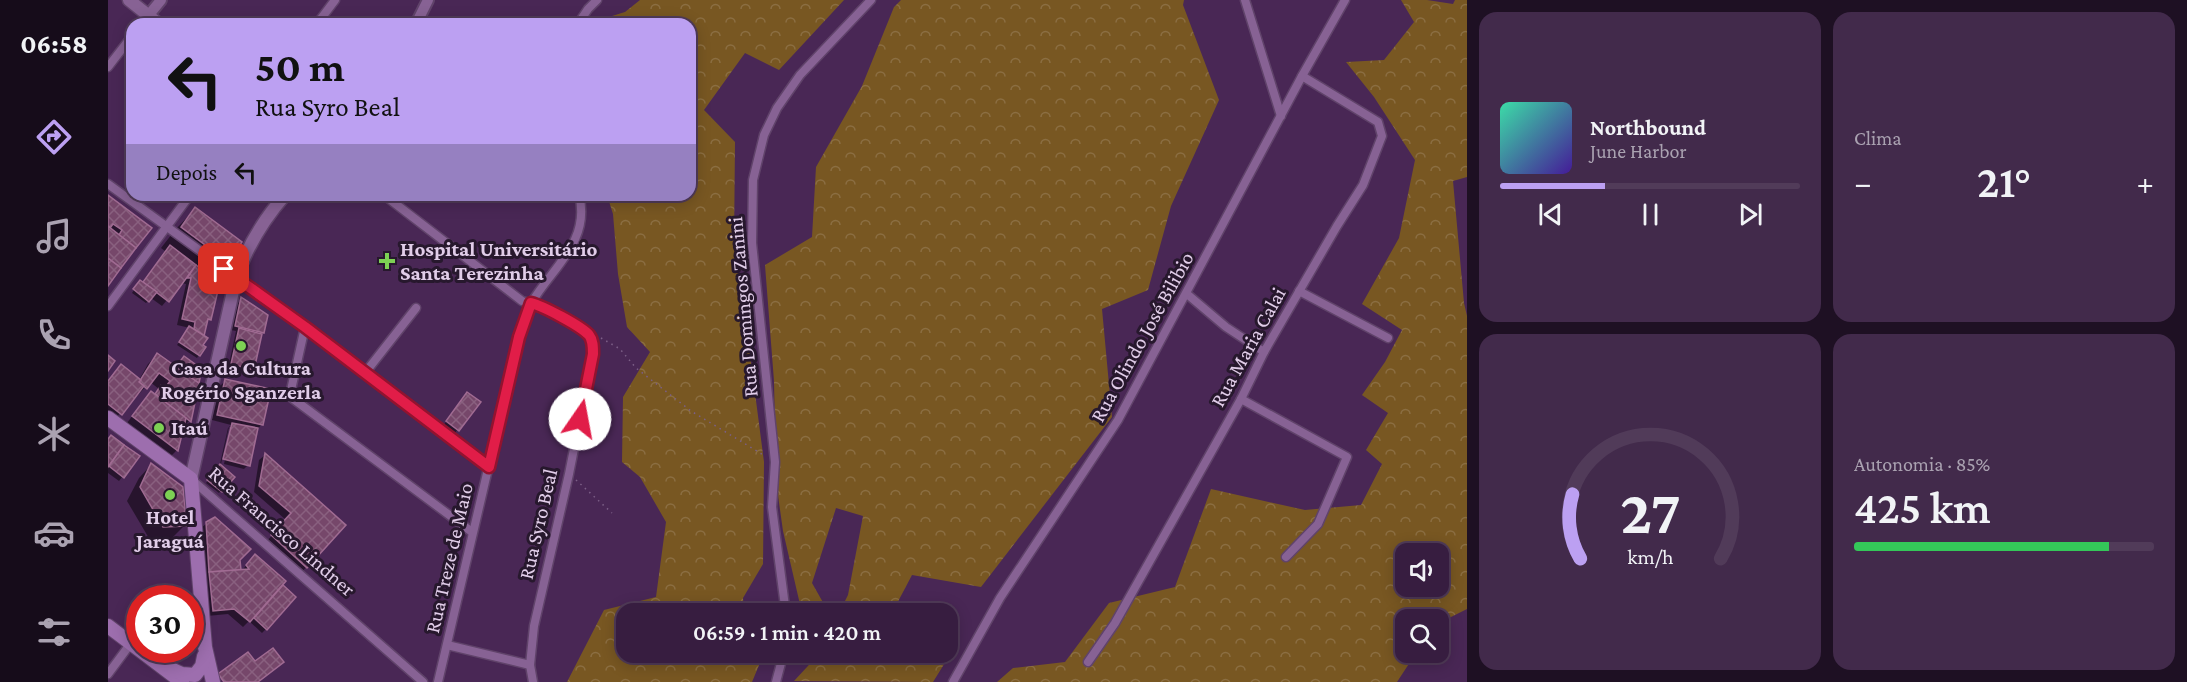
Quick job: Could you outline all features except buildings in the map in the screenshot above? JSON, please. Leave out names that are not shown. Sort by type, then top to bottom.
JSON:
[{"type":"main road","points":[[129,0],[143,18]]},
{"type":"main road","points":[[213,682],[205,647],[191,479],[236,278],[244,255],[270,212],[280,201]]},
{"type":"main road","name":"Rua Francisco Lindner","points":[[108,418],[191,479]]},
{"type":"main road","points":[[108,626],[126,639]]},
{"type":"main road","points":[[161,665],[182,674],[195,675],[202,666],[205,647]]},
{"type":"main road","points":[[158,663],[182,682]]},
{"type":"street","points":[[147,18],[161,0]]},
{"type":"street","points":[[322,18],[335,0]]},
{"type":"street","points":[[419,18],[428,0]]},
{"type":"street","points":[[582,18],[597,0]]},
{"type":"street","name":"Rua Domingos Zanini","points":[[785,603],[772,507],[775,462],[752,243],[753,180],[765,135],[777,108],[800,75],[871,0]]},
{"type":"street","points":[[1245,0],[1281,116]]},
{"type":"street","name":"Rua Olindo José Bilibio","points":[[953,682],[1000,598],[1118,420],[1345,0]]},
{"type":"street","points":[[108,67],[126,44]]},
{"type":"street","name":"Rua Maria Calai","points":[[1088,662],[1115,623],[1241,399],[1264,352],[1337,226],[1364,185],[1382,132],[1378,122],[1302,76]]},
{"type":"street","points":[[108,184],[126,197]]},
{"type":"street","points":[[131,201],[305,327],[489,467]]},
{"type":"street","points":[[108,306],[186,201]]},
{"type":"street","points":[[392,201],[522,301],[545,307],[589,335]]},
{"type":"street","name":"Rua Treze de Maio","points":[[438,682],[519,337],[531,303],[567,256],[581,222],[579,201]]},
{"type":"street","points":[[1299,291],[1388,338]]},
{"type":"street","points":[[1187,294],[1226,327],[1264,352]]},
{"type":"street","points":[[365,373],[416,308]]},
{"type":"street","points":[[305,327],[291,390],[292,398],[472,532]]},
{"type":"street","name":"Rua Syro Beal","points":[[534,682],[530,665],[534,626],[569,474],[593,354],[593,343],[589,335]]},
{"type":"street","points":[[1241,399],[1347,457],[1318,524],[1286,557]]},
{"type":"street","name":"Rua Francisco Lindner","points":[[191,479],[423,682]]},
{"type":"street","points":[[447,645],[530,665]]},
{"type":"street","points":[[108,674],[126,650]]},
{"type":"street","points":[[776,682],[781,663]]},
{"type":"path","points":[[589,335],[601,338],[620,349],[636,368],[691,411],[775,462]]},
{"type":"path","points":[[569,474],[612,513]]},
{"type":"green space","points":[[640,0],[844,0],[779,70],[745,53],[704,110],[735,142],[734,244],[764,462],[763,564],[743,598],[743,603],[632,603],[656,597],[666,522],[640,477],[622,462],[623,397],[650,352],[627,327],[618,274],[613,214],[609,201],[696,201],[696,18],[606,18],[625,12]]},
{"type":"green space","points":[[901,0],[1184,0],[1183,5],[1219,100],[1171,206],[1148,290],[1102,309],[1112,417],[981,587],[912,575],[897,603],[844,603],[848,595],[863,516],[836,508],[812,583],[823,603],[800,603],[783,531],[776,481],[774,381],[765,265],[812,237],[816,167],[862,86],[894,7]]},
{"type":"green space","points":[[1401,0],[1427,0],[1453,4],[1455,0],[1467,0],[1467,177],[1453,181],[1467,316],[1467,609],[1449,618],[1449,609],[1395,609],[1395,663],[1409,663],[1397,682],[997,682],[1013,668],[1065,662],[1109,603],[1175,587],[1211,489],[1305,510],[1361,505],[1382,464],[1366,450],[1388,413],[1362,395],[1385,362],[1402,330],[1362,304],[1399,238],[1415,160],[1374,97],[1346,62],[1384,60],[1414,22]]},
{"type":"green space","points":[[616,607],[616,663],[760,663],[752,682],[567,682],[604,610]]},
{"type":"green space","points":[[811,663],[945,663],[933,682],[794,681]]},
{"type":"place","name":"Hospital Universitário Santa Terezinha","points":[[387,261]]},
{"type":"place","name":"Casa da Cultura Rogério Sganzerla","points":[[241,346]]},
{"type":"place","name":"Itaú","points":[[159,428]]},
{"type":"place","name":"Hotel Jaraguá","points":[[170,495]]},
{"type":"route","points":[[224,269],[305,327],[489,467],[519,337],[531,303],[545,307],[589,335],[593,343],[593,354],[580,419]]}]
